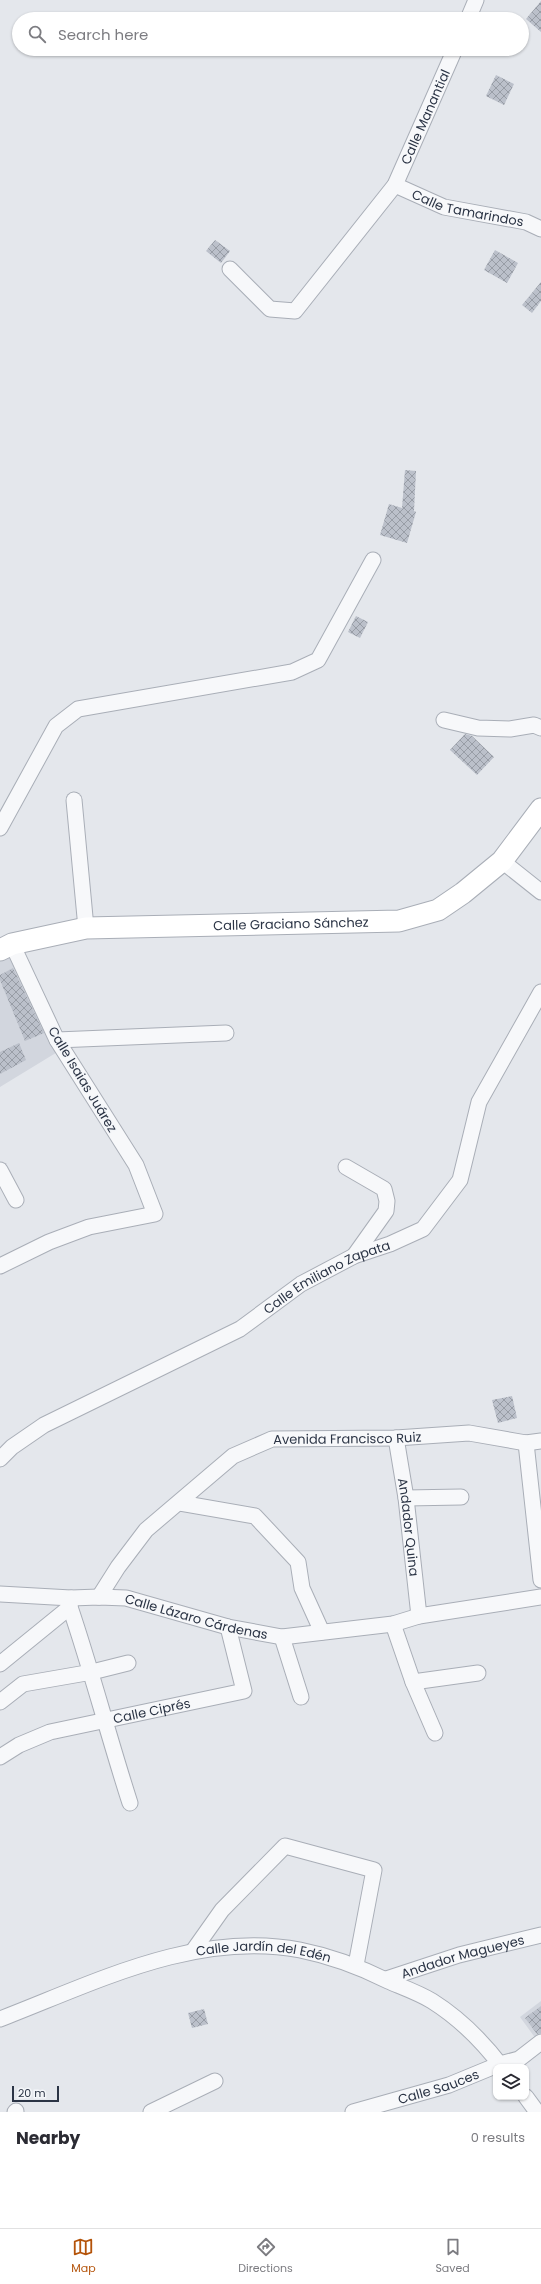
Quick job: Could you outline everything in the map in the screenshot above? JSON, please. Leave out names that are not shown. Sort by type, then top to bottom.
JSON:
[{"type":"street","points":[[471,12],[476,0]]},
{"type":"street","name":"Calle Manantial","points":[[230,269],[270,309],[295,311],[395,185],[452,56]]},
{"type":"street","name":"Calle Tamarindos","points":[[395,185],[444,207],[526,222],[541,229]]},
{"type":"street","points":[[0,828],[56,726],[78,709],[292,672],[318,660],[373,560]]},
{"type":"street","points":[[444,720],[478,728],[510,729],[534,725],[541,728]]},
{"type":"street","points":[[74,800],[86,928]]},
{"type":"street","name":"Calle Graciano Sánchez","points":[[6,947],[86,928],[399,921],[438,910],[502,860],[541,809]]},
{"type":"street","points":[[502,860],[541,892]]},
{"type":"street","name":"Calle Isaias Juárez","points":[[0,1266],[49,1242],[89,1227],[155,1214],[136,1165],[57,1040],[6,947]]},
{"type":"street","name":"Calle Emiliano Zapata","points":[[0,1459],[12,1446],[44,1425],[240,1329],[301,1284],[354,1256],[390,1244],[423,1229],[460,1180],[479,1102],[541,992]]},
{"type":"street","points":[[57,1040],[226,1033]]},
{"type":"street","points":[[346,1167],[384,1188],[387,1201],[386,1210],[354,1256]]},
{"type":"street","points":[[0,1170],[16,1200]]},
{"type":"street","name":"Avenida Francisco Ruiz","points":[[99,1597],[118,1567],[146,1530],[180,1503],[199,1484],[233,1456],[272,1439],[396,1438],[469,1433],[526,1443],[541,1441]]},
{"type":"street","name":"Andador Quina","points":[[396,1438],[406,1498],[419,1616]]},
{"type":"street","points":[[526,1443],[536,1487],[541,1580]]},
{"type":"street","points":[[406,1498],[461,1496]]},
{"type":"street","points":[[180,1503],[255,1516],[298,1562],[302,1588],[322,1632]]},
{"type":"street","name":"Calle Lázaro Cárdenas","points":[[0,1594],[70,1603],[99,1597],[126,1598],[228,1627],[282,1637],[393,1624],[419,1616],[541,1597]]},
{"type":"street","points":[[0,1664],[70,1603],[92,1672],[104,1721],[130,1802]]},
{"type":"street","points":[[393,1624],[413,1682],[434,1733]]},
{"type":"street","name":"Calle Ciprés","points":[[0,1757],[18,1745],[50,1732],[244,1691],[228,1627]]},
{"type":"street","points":[[282,1637],[301,1697]]},
{"type":"street","points":[[0,1702],[23,1684],[92,1672],[128,1663]]},
{"type":"street","points":[[413,1682],[478,1674]]},
{"type":"street","points":[[193,1952],[222,1910],[285,1846],[374,1870],[356,1966]]},
{"type":"street","name":"Andador Magueyes","points":[[386,1980],[460,1955],[541,1935]]},
{"type":"street","name":"Calle Jardín del Edén","points":[[0,2019],[150,1962],[207,1948],[260,1947],[292,1949],[356,1966],[431,2001],[469,2030],[499,2064]]},
{"type":"street","name":"Calle Sauces","points":[[506,2064],[519,2059],[541,2042]]},
{"type":"street","name":"Calle Sauces","points":[[353,2112],[449,2085],[493,2069]]},
{"type":"street","points":[[150,2112],[215,2081]]},
{"type":"street","points":[[528,2100],[537,2112]]},
{"type":"shaded area","points":[[13,953],[59,1051],[0,1087],[0,959]]},
{"type":"shaded area","points":[[541,2001],[541,2035],[536,2039],[520,2017]]},
{"type":"building","points":[[541,1],[541,32],[529,22],[529,15]]},
{"type":"building","points":[[496,75],[514,84],[504,105],[486,96]]},
{"type":"building","points":[[215,240],[230,251],[221,263],[206,251]]},
{"type":"building","points":[[495,250],[518,263],[507,283],[484,270]]},
{"type":"building","points":[[541,282],[541,301],[532,313],[522,305]]},
{"type":"building","points":[[405,470],[416,471],[414,511],[416,512],[407,543],[380,535],[389,504],[402,508]]},
{"type":"building","points":[[356,616],[368,622],[360,638],[348,632]]},
{"type":"building","points":[[465,734],[472,736],[494,757],[477,775],[450,750]]},
{"type":"building","points":[[13,968],[44,1033],[25,1041],[0,980],[0,975]]},
{"type":"building","points":[[19,1043],[26,1060],[0,1074],[0,1052]]},
{"type":"building","points":[[512,1396],[517,1418],[498,1423],[492,1400]]},
{"type":"building","points":[[541,2006],[541,2033],[537,2034],[525,2018]]},
{"type":"building","points":[[204,2009],[208,2024],[192,2028],[188,2013]]}]
